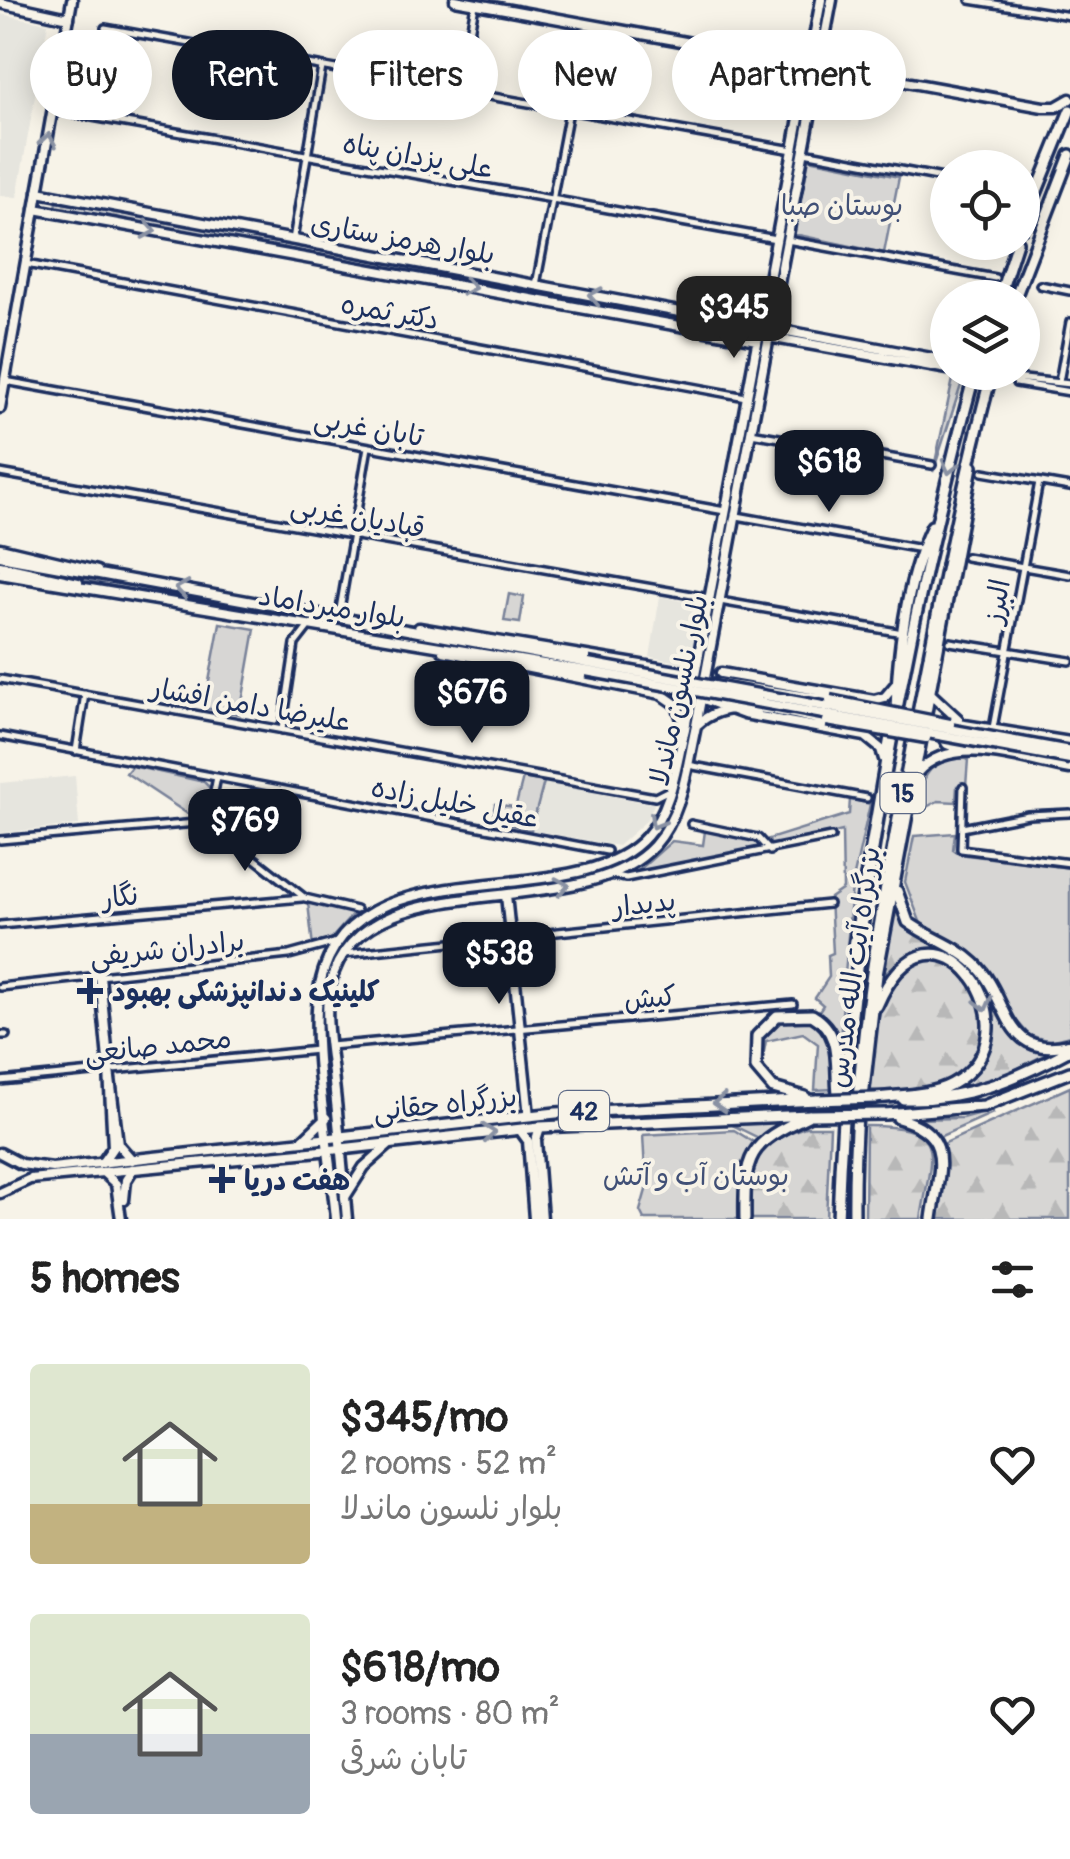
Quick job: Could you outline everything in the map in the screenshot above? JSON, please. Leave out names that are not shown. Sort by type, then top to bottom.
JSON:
[{"type":"highway","points":[[1040,184],[1070,110]]},
{"type":"highway","points":[[1022,280],[1070,156]]},
{"type":"highway","name":"بزرگراه آیت الله مدرس","points":[[835,1219],[855,969],[940,510],[971,390]]},
{"type":"highway","name":"بزرگراه آیت الله مدرس","points":[[854,1217],[863,1032],[878,923],[972,444],[987,390]]},
{"type":"highway","points":[[856,1133],[875,1013],[877,975],[971,480],[972,444]]},
{"type":"highway","points":[[855,969],[852,935],[896,710],[896,684],[920,555],[940,510]]},
{"type":"highway","points":[[899,865],[898,893],[908,922],[966,956],[990,979],[1008,1022],[1025,1041],[1048,1048],[1070,1047]]},
{"type":"highway","points":[[863,1032],[900,965],[917,956],[936,954],[952,959],[976,979],[986,1002],[988,1021],[980,1056],[960,1079],[935,1090],[876,1098]]},
{"type":"highway","points":[[817,1100],[773,1088],[758,1074],[753,1052],[757,1036],[777,1016],[812,1015],[830,1031],[836,1046],[836,1092],[843,1122]]},
{"type":"highway","name":"بزرگراه حقانی","points":[[336,1140],[528,1116],[962,1096],[1012,1079],[1070,1047]]},
{"type":"highway","name":"بزرگراه حقانی","points":[[336,1140],[392,1143],[540,1127],[886,1114],[984,1106],[1070,1072]]},
{"type":"highway","points":[[886,1114],[920,1125],[936,1139],[939,1162],[932,1219]]},
{"type":"highway","points":[[744,1219],[745,1168],[752,1152],[763,1140],[810,1115]]},
{"type":"main road","points":[[67,30],[72,0]]},
{"type":"main road","points":[[454,0],[672,39]]},
{"type":"main road","name":"بلوار نلسون ماندلا","points":[[815,30],[821,0]]},
{"type":"main road","name":"بلوار نلسون ماندلا","points":[[827,30],[832,0]]},
{"type":"main road","points":[[0,4],[69,18]]},
{"type":"main road","points":[[906,82],[1044,107],[1056,107],[1070,99]]},
{"type":"main road","points":[[0,408],[51,120]]},
{"type":"main road","name":"بلوار نلسون ماندلا","points":[[347,1219],[336,1140],[326,1118],[320,1050],[320,984],[337,942],[356,922],[401,899],[587,868],[617,858],[650,832],[670,790],[690,704],[799,120]]},
{"type":"main road","name":"بلوار نلسون ماندلا","points":[[336,1219],[330,985],[344,954],[365,931],[402,912],[612,875],[636,862],[665,832],[676,810],[696,726],[751,433],[775,334],[780,280],[810,120]]},
{"type":"main road","name":"بلوار هرمز ستاری","points":[[38,192],[760,327]]},
{"type":"main road","points":[[53,212],[51,204],[56,196]]},
{"type":"main road","name":"بلوار هرمز ستاری","points":[[36,209],[757,340]]},
{"type":"main road","points":[[769,279],[780,280]]},
{"type":"main road","points":[[742,338],[745,324]]},
{"type":"main road","points":[[775,334],[930,358]]},
{"type":"main road","points":[[775,334],[930,365]]},
{"type":"main road","points":[[0,548],[87,565],[106,575]]},
{"type":"main road","name":"بلوار میرداماد","points":[[5,557],[406,628],[1070,759]]},
{"type":"main road","points":[[0,566],[65,578],[88,588]]},
{"type":"main road","name":"بلوار میرداماد","points":[[0,578],[30,579],[430,645],[587,666]]},
{"type":"main road","points":[[226,595],[212,596],[210,602],[235,612]]},
{"type":"main road","points":[[406,628],[432,627],[695,674]]},
{"type":"main road","points":[[430,645],[455,656],[667,696],[677,704],[685,730]]},
{"type":"main road","points":[[710,655],[728,682]]},
{"type":"main road","points":[[647,691],[660,680],[653,666]]},
{"type":"main road","points":[[721,674],[874,700],[885,697],[896,684]]},
{"type":"main road","points":[[884,759],[882,750],[865,736],[855,716],[753,697],[723,702],[715,696],[714,688],[720,681],[728,682],[932,719],[977,738]]},
{"type":"main road","points":[[693,686],[700,702]]},
{"type":"main road","points":[[932,695],[945,711],[966,723]]},
{"type":"main road","points":[[690,704],[700,702],[865,736]]},
{"type":"main road","points":[[696,726],[727,709],[748,708],[977,738]]},
{"type":"main road","points":[[1066,768],[962,750],[944,742],[942,728],[948,721],[1070,742]]},
{"type":"main road","points":[[1025,761],[1037,750],[1032,735]]},
{"type":"main road","name":"بلوار میرداماد","points":[[977,738],[1070,750]]},
{"type":"main road","points":[[1058,739],[1051,745],[1050,754],[1066,768]]},
{"type":"main road","points":[[917,774],[935,758],[962,750]]},
{"type":"main road","points":[[506,895],[528,1116]]},
{"type":"main road","points":[[100,976],[118,1144],[132,1164],[124,1189],[123,1219]]},
{"type":"main road","points":[[109,1070],[114,1148],[102,1167],[116,1184],[123,1219]]},
{"type":"main road","points":[[299,1142],[326,1118]]},
{"type":"main road","points":[[540,1127],[536,1140],[542,1219]]},
{"type":"main road","points":[[520,1130],[528,1141],[534,1219]]},
{"type":"main road","name":"بزرگراه حقانی","points":[[132,1164],[336,1140]]},
{"type":"main road","name":"بزرگراه حقانی","points":[[0,1193],[30,1179],[102,1167],[336,1140]]},
{"type":"main road","points":[[345,1197],[364,1167],[392,1143]]},
{"type":"main road","name":"بزرگراه حقانی","points":[[0,1153],[30,1166],[102,1167]]},
{"type":"street","points":[[970,0],[1070,16]]},
{"type":"street","points":[[1047,12],[1049,0]]},
{"type":"street","points":[[470,30],[475,2]]},
{"type":"street","points":[[105,28],[333,68]]},
{"type":"street","points":[[293,240],[322,66]]},
{"type":"street","name":"علی یزدان پناه","points":[[108,120],[776,239]]},
{"type":"street","points":[[536,285],[567,120]]},
{"type":"street","points":[[625,120],[793,150]]},
{"type":"street","points":[[804,152],[930,176]]},
{"type":"street","points":[[787,240],[995,278]]},
{"type":"street","name":"دکتر ثمره","points":[[26,264],[747,397]]},
{"type":"street","points":[[1040,285],[1070,291]]},
{"type":"street","points":[[1059,382],[1070,322]]},
{"type":"street","name":"تابان غربی","points":[[5,381],[726,512]]},
{"type":"street","points":[[1040,381],[1070,384]]},
{"type":"street","points":[[1040,385],[1070,392]]},
{"type":"street","points":[[751,433],[932,465]]},
{"type":"street","points":[[339,616],[368,447]]},
{"type":"street","points":[[983,472],[1070,488]]},
{"type":"street","name":"قبادیان غربی","points":[[0,473],[709,598]]},
{"type":"street","name":"البرز","points":[[993,728],[1039,482]]},
{"type":"street","points":[[736,516],[916,548]]},
{"type":"street","points":[[966,557],[1070,574]]},
{"type":"street","points":[[720,601],[898,632]]},
{"type":"street","points":[[282,730],[296,644],[309,626]]},
{"type":"street","points":[[950,642],[1070,660]]},
{"type":"street","name":"علیرضا دامن افشار","points":[[0,679],[655,797],[670,790]]},
{"type":"street","points":[[76,750],[85,694]]},
{"type":"street","name":"عقیل خلیل زاده","points":[[0,736],[608,851]]},
{"type":"street","points":[[687,765],[867,798]]},
{"type":"street","points":[[208,822],[216,777]]},
{"type":"street","points":[[963,787],[961,849],[1070,863]]},
{"type":"street","points":[[962,828],[1028,815],[1070,813]]},
{"type":"street","points":[[0,840],[208,822],[304,898],[356,910]]},
{"type":"street","points":[[691,824],[758,838],[770,851]]},
{"type":"street","points":[[612,875],[626,878],[832,837]]},
{"type":"street","name":"نگار","points":[[0,925],[304,898]]},
{"type":"street","name":"پدیدار","points":[[344,954],[828,904]]},
{"type":"street","points":[[365,931],[370,944],[385,949]]},
{"type":"street","name":"برادران شریفی","points":[[0,986],[289,955],[337,942]]},
{"type":"street","name":"کیش","points":[[330,1046],[793,1004]]},
{"type":"street","name":"محمد صانعی","points":[[0,1081],[320,1050]]},
{"type":"shaded area","points":[[0,14],[48,23],[47,30],[30,30],[31,120],[17,197],[0,196]]},
{"type":"shaded area","points":[[660,596],[700,605],[690,660],[685,663],[650,657]]},
{"type":"shaded area","points":[[75,776],[79,825],[0,833],[0,783]]},
{"type":"shaded area","points":[[544,782],[654,804],[646,821],[618,846],[531,830]]},
{"type":"green space","name":"بوستان صبا","points":[[809,159],[899,177],[884,253],[794,234]]},
{"type":"green space","points":[[57,202],[532,290],[531,293],[56,207]]},
{"type":"green space","points":[[538,291],[743,328],[742,333],[538,295]]},
{"type":"green space","points":[[951,390],[960,390],[933,472]]},
{"type":"green space","points":[[0,558],[208,598],[207,606],[0,562]]},
{"type":"green space","points":[[509,594],[524,597],[520,623],[504,621]]},
{"type":"green space","points":[[218,599],[440,639],[440,642],[218,604]]},
{"type":"green space","points":[[220,623],[255,629],[240,714],[204,708]]},
{"type":"green space","points":[[951,758],[968,759],[966,786],[957,786],[956,802],[938,801],[917,812],[929,771]]},
{"type":"green space","points":[[132,766],[204,782],[210,788],[203,815],[194,818],[126,773]]},
{"type":"green space","points":[[523,778],[544,782],[531,830],[511,825],[513,817],[493,814],[495,804],[514,807],[514,813]]},
{"type":"green space","points":[[850,799],[870,804],[852,885],[840,1040],[830,1024],[808,1008],[819,1011],[823,1005],[815,998],[829,977],[828,955],[833,953],[830,898],[843,889],[842,831],[771,848],[769,839],[849,814]]},
{"type":"green space","points":[[705,831],[757,840],[763,849],[638,871],[672,841],[703,845]]},
{"type":"green space","points":[[955,833],[953,850],[959,854],[1070,868],[1070,1036],[1049,1041],[1029,1035],[1005,1007],[982,964],[921,924],[905,882],[914,836]]},
{"type":"green space","points":[[308,903],[354,913],[330,940],[313,947]]},
{"type":"green space","points":[[895,905],[910,926],[972,967],[1010,1029],[1031,1048],[1046,1054],[986,1084],[935,1095],[972,1064],[989,1023],[989,1002],[981,983],[966,966],[942,953],[907,956],[883,974]]},
{"type":"green space","points":[[937,959],[957,967],[972,980],[980,997],[984,1016],[974,1054],[963,1070],[937,1087],[869,1090],[877,1028],[889,990],[900,975]]},
{"type":"green space","points":[[790,1016],[817,1025],[830,1040],[833,1089],[815,1090],[818,1044],[803,1033],[766,1041],[761,1067],[764,1035]]},
{"type":"green space","points":[[1070,1087],[1070,1219],[936,1219],[945,1143]]},
{"type":"green space","points":[[991,1110],[993,1113],[939,1137],[929,1126],[911,1119],[962,1118]]},
{"type":"green space","points":[[791,1120],[759,1138],[724,1121]]},
{"type":"green space","points":[[866,1126],[911,1131],[923,1138],[929,1148],[921,1219],[865,1219]]},
{"type":"green space","points":[[805,1127],[830,1127],[826,1219],[749,1219],[752,1171],[762,1150]]},
{"type":"green space","name":"بوستان آب و آتش","points":[[734,1130],[755,1143],[741,1165],[740,1219],[644,1219],[640,1211],[646,1190],[643,1135]]},
{"type":"place","name":"کلینیک دندانپزشکی بهبود","points":[[90,991]]},
{"type":"place","name":"هفت دریا","points":[[222,1180]]}]
